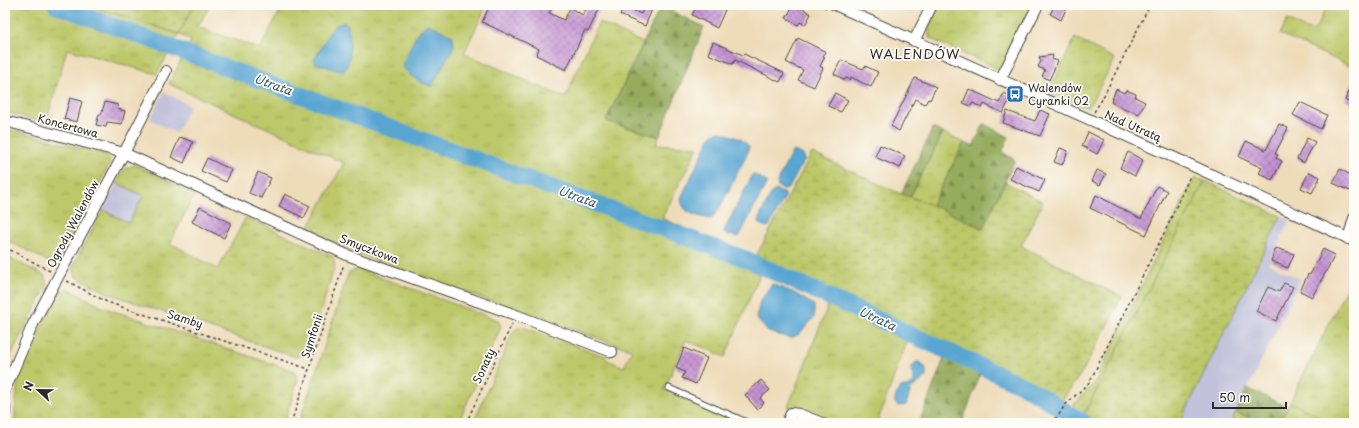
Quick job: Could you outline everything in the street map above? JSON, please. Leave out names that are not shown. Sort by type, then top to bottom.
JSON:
[{"type":"street","name":"Nad Utratą","points":[[835,5],[1193,166],[1351,240]]},
{"type":"street","points":[[914,41],[932,5]]},
{"type":"street","points":[[1000,80],[1038,5]]},
{"type":"street","name":"Ogrody Walendów","points":[[5,390],[33,324],[166,72]]},
{"type":"street","name":"Koncertowa","points":[[5,121],[124,153]]},
{"type":"street","name":"Smyczkowa","points":[[124,153],[347,255],[612,352]]},
{"type":"street","points":[[1351,240],[1354,218]]},
{"type":"street","points":[[5,407],[5,413]]},
{"type":"street","points":[[789,418],[799,414],[822,423]]},
{"type":"lane","points":[[669,388],[749,423]]},
{"type":"path","points":[[1089,120],[1101,101],[1150,5]]},
{"type":"path","points":[[1050,423],[1058,416],[1065,405],[1089,383],[1167,227],[1193,166]]},
{"type":"path","name":"Samby","points":[[5,247],[107,302],[309,369]]},
{"type":"path","name":"Symfonii","points":[[291,423],[347,255]]},
{"type":"path","name":"Sonaty","points":[[466,423],[516,316]]},
{"type":"shaded area","points":[[164,92],[190,106],[176,133],[150,119]]},
{"type":"shaded area","points":[[117,183],[143,196],[129,223],[103,210]]},
{"type":"shaded area","points":[[1281,216],[1290,220],[1268,264],[1301,279],[1231,423],[1187,423],[1181,420]]},
{"type":"green space","points":[[5,5],[88,5],[179,34],[157,74],[67,49],[46,123],[5,112]]},
{"type":"green space","points":[[88,5],[194,5],[179,34]]},
{"type":"green space","points":[[194,5],[210,5],[198,27],[260,49],[283,5],[487,5],[464,53],[565,98],[599,22],[643,43],[606,121],[659,137],[656,144],[698,147],[662,218],[910,328],[1038,389],[1071,408],[1094,384],[1195,178],[1205,181],[1083,416],[1095,423],[1077,423],[1056,409],[1017,389],[908,339],[877,423],[828,423],[788,407],[829,303],[761,272],[725,357],[686,340],[664,390],[739,423],[473,423],[514,330],[522,327],[605,356],[607,360],[624,367],[632,350],[387,265],[307,230],[344,163],[169,84],[191,41],[179,34]]},
{"type":"green space","points":[[938,5],[1033,5],[1003,66],[998,69],[929,38],[929,28]]},
{"type":"green space","points":[[1327,5],[1339,5],[1354,13],[1354,68],[1280,34],[1287,20],[1305,29],[1315,30]]},
{"type":"green space","points":[[661,6],[704,27],[659,137],[606,121]]},
{"type":"green space","points":[[1075,38],[1115,59],[1088,108],[1049,91]]},
{"type":"green space","points":[[984,124],[1009,137],[1002,152],[1015,160],[983,229],[932,205],[964,143],[973,146]]},
{"type":"green space","points":[[5,128],[107,155],[110,163],[60,259],[51,263],[5,239]]},
{"type":"green space","points":[[933,128],[943,133],[910,197],[901,194]]},
{"type":"green space","points":[[943,133],[964,143],[932,205],[910,197]]},
{"type":"green space","points":[[812,153],[901,194],[932,205],[983,229],[1005,182],[1043,202],[1021,246],[1122,297],[1084,369],[1061,402],[1038,389],[910,328],[755,258]]},
{"type":"green space","points":[[135,165],[195,194],[170,243],[218,269],[246,217],[333,257],[335,266],[308,351],[296,357],[110,294],[76,277],[73,266],[103,210],[129,223],[143,196],[117,183],[124,169]]},
{"type":"green space","points":[[1205,181],[1281,216],[1180,423],[1095,423],[1083,416]]},
{"type":"green space","points":[[5,256],[44,275],[47,286],[5,366]]},
{"type":"green space","points":[[357,269],[498,320],[501,327],[458,423],[299,423],[348,274]]},
{"type":"green space","points":[[1354,273],[1354,423],[1332,423],[1290,402]]},
{"type":"green space","points":[[71,290],[102,307],[294,371],[298,380],[284,423],[14,423],[19,370],[60,291]]},
{"type":"green space","points":[[945,356],[981,372],[962,423],[919,423]]},
{"type":"green space","points":[[1247,388],[1288,407],[1280,423],[1260,423],[1236,412]]},
{"type":"green space","points":[[1290,402],[1332,423],[1280,423]]},
{"type":"green space","points":[[1236,412],[1260,423],[1231,423]]},
{"type":"water","points":[[344,22],[348,25],[350,43],[349,57],[346,68],[343,72],[315,63],[314,60],[333,27]]},
{"type":"water","points":[[428,24],[453,36],[454,46],[432,86],[415,78],[402,65],[418,32]]},
{"type":"water","points":[[718,131],[741,139],[749,146],[748,152],[719,209],[711,219],[687,211],[684,208],[681,198],[711,136]]},
{"type":"water","points":[[794,151],[804,156],[805,159],[789,188],[785,190],[778,187],[777,182],[792,152]]},
{"type":"water","points":[[753,174],[767,182],[739,237],[725,234],[723,232]]},
{"type":"water","points":[[776,190],[785,194],[785,197],[769,226],[766,227],[758,223],[758,220],[772,192]]},
{"type":"water","points":[[772,284],[794,293],[814,305],[814,318],[798,335],[790,338],[768,332],[756,318],[760,301]]},
{"type":"water","points":[[916,362],[919,362],[926,368],[926,377],[911,389],[906,405],[898,406],[895,403],[896,394],[901,387],[907,387],[914,383],[911,369]]},
{"type":"building","points":[[490,5],[553,5],[549,13],[564,20],[570,8],[583,15],[588,5],[601,5],[588,32],[585,30],[566,70],[536,55],[539,49],[482,22]]},
{"type":"building","points":[[646,5],[654,5],[645,26],[620,15],[624,6],[641,14]]},
{"type":"building","points":[[697,5],[714,5],[725,10],[717,28],[692,15]]},
{"type":"building","points":[[1055,5],[1068,5],[1061,20],[1050,14]]},
{"type":"building","points":[[793,6],[799,9],[800,7],[811,14],[805,25],[800,22],[798,25],[786,18]]},
{"type":"building","points":[[798,38],[826,52],[820,66],[823,68],[814,87],[798,80],[803,70],[786,62]]},
{"type":"building","points":[[713,42],[743,55],[744,54],[784,73],[780,82],[735,60],[733,64],[708,54]]},
{"type":"building","points":[[1053,55],[1052,59],[1058,61],[1049,80],[1042,76],[1045,70],[1038,67],[1041,61],[1039,57]]},
{"type":"building","points":[[841,60],[863,69],[865,66],[878,72],[871,87],[851,77],[850,80],[846,78],[845,80],[834,74]]},
{"type":"building","points":[[915,78],[936,87],[930,100],[928,99],[925,104],[915,99],[899,131],[891,126]]},
{"type":"building","points":[[1354,81],[1354,105],[1345,100]]},
{"type":"building","points":[[969,89],[999,103],[1004,93],[1011,97],[1003,113],[984,104],[982,108],[973,103],[971,106],[963,103]]},
{"type":"building","points":[[1116,89],[1124,93],[1126,90],[1136,94],[1135,97],[1145,102],[1139,114],[1129,110],[1128,111],[1111,102]]},
{"type":"building","points":[[835,93],[848,100],[841,112],[828,106]]},
{"type":"building","points":[[70,98],[82,101],[77,122],[64,119]]},
{"type":"building","points":[[105,102],[118,105],[117,109],[125,111],[122,124],[107,122],[106,127],[96,125],[99,114],[101,115]]},
{"type":"building","points":[[1300,102],[1327,115],[1321,129],[1293,115]]},
{"type":"building","points":[[1040,110],[1050,114],[1040,136],[1003,123],[1007,111],[1035,121]]},
{"type":"building","points":[[1279,124],[1288,128],[1275,154],[1278,155],[1276,158],[1282,161],[1272,180],[1259,173],[1262,168],[1239,157],[1246,141],[1266,150]]},
{"type":"building","points":[[1088,132],[1104,140],[1097,154],[1082,146]]},
{"type":"building","points":[[180,137],[193,142],[184,163],[171,157]]},
{"type":"building","points":[[1307,138],[1315,142],[1304,163],[1297,159]]},
{"type":"building","points":[[880,145],[905,156],[900,168],[875,157]]},
{"type":"building","points":[[1060,148],[1068,151],[1062,165],[1054,162]]},
{"type":"building","points":[[1128,152],[1143,160],[1135,176],[1120,168]]},
{"type":"building","points":[[207,158],[232,170],[226,182],[201,171]]},
{"type":"building","points":[[1016,166],[1045,180],[1039,192],[1010,179]]},
{"type":"building","points":[[1340,169],[1354,177],[1354,182],[1350,191],[1333,183]]},
{"type":"building","points":[[1097,170],[1106,174],[1100,185],[1092,181]]},
{"type":"building","points":[[258,172],[271,178],[261,198],[249,193]]},
{"type":"building","points":[[1309,172],[1320,177],[1312,193],[1301,188]]},
{"type":"building","points":[[1157,186],[1167,191],[1146,235],[1090,208],[1096,195],[1141,219]]},
{"type":"building","points":[[285,194],[310,206],[304,218],[279,206]]},
{"type":"building","points":[[200,207],[231,223],[224,238],[192,222]]},
{"type":"building","points":[[1276,248],[1294,254],[1288,268],[1271,261]]},
{"type":"building","points":[[1323,249],[1335,255],[1312,297],[1300,291]]},
{"type":"building","points":[[1284,283],[1293,287],[1276,321],[1256,311],[1268,287],[1279,292]]},
{"type":"building","points":[[684,348],[707,358],[696,384],[682,378],[685,372],[676,368]]},
{"type":"building","points":[[761,380],[770,390],[760,398],[764,403],[757,409],[745,395]]},
{"type":"waterway","name":"Utrata","points":[[56,5],[748,260],[1026,387],[1084,423]]},
{"type":"place","name":"Walendów Cyranki 02","points":[[1015,94]]},
{"type":"district","name":"WALENDÓW","points":[[915,54]]}]
